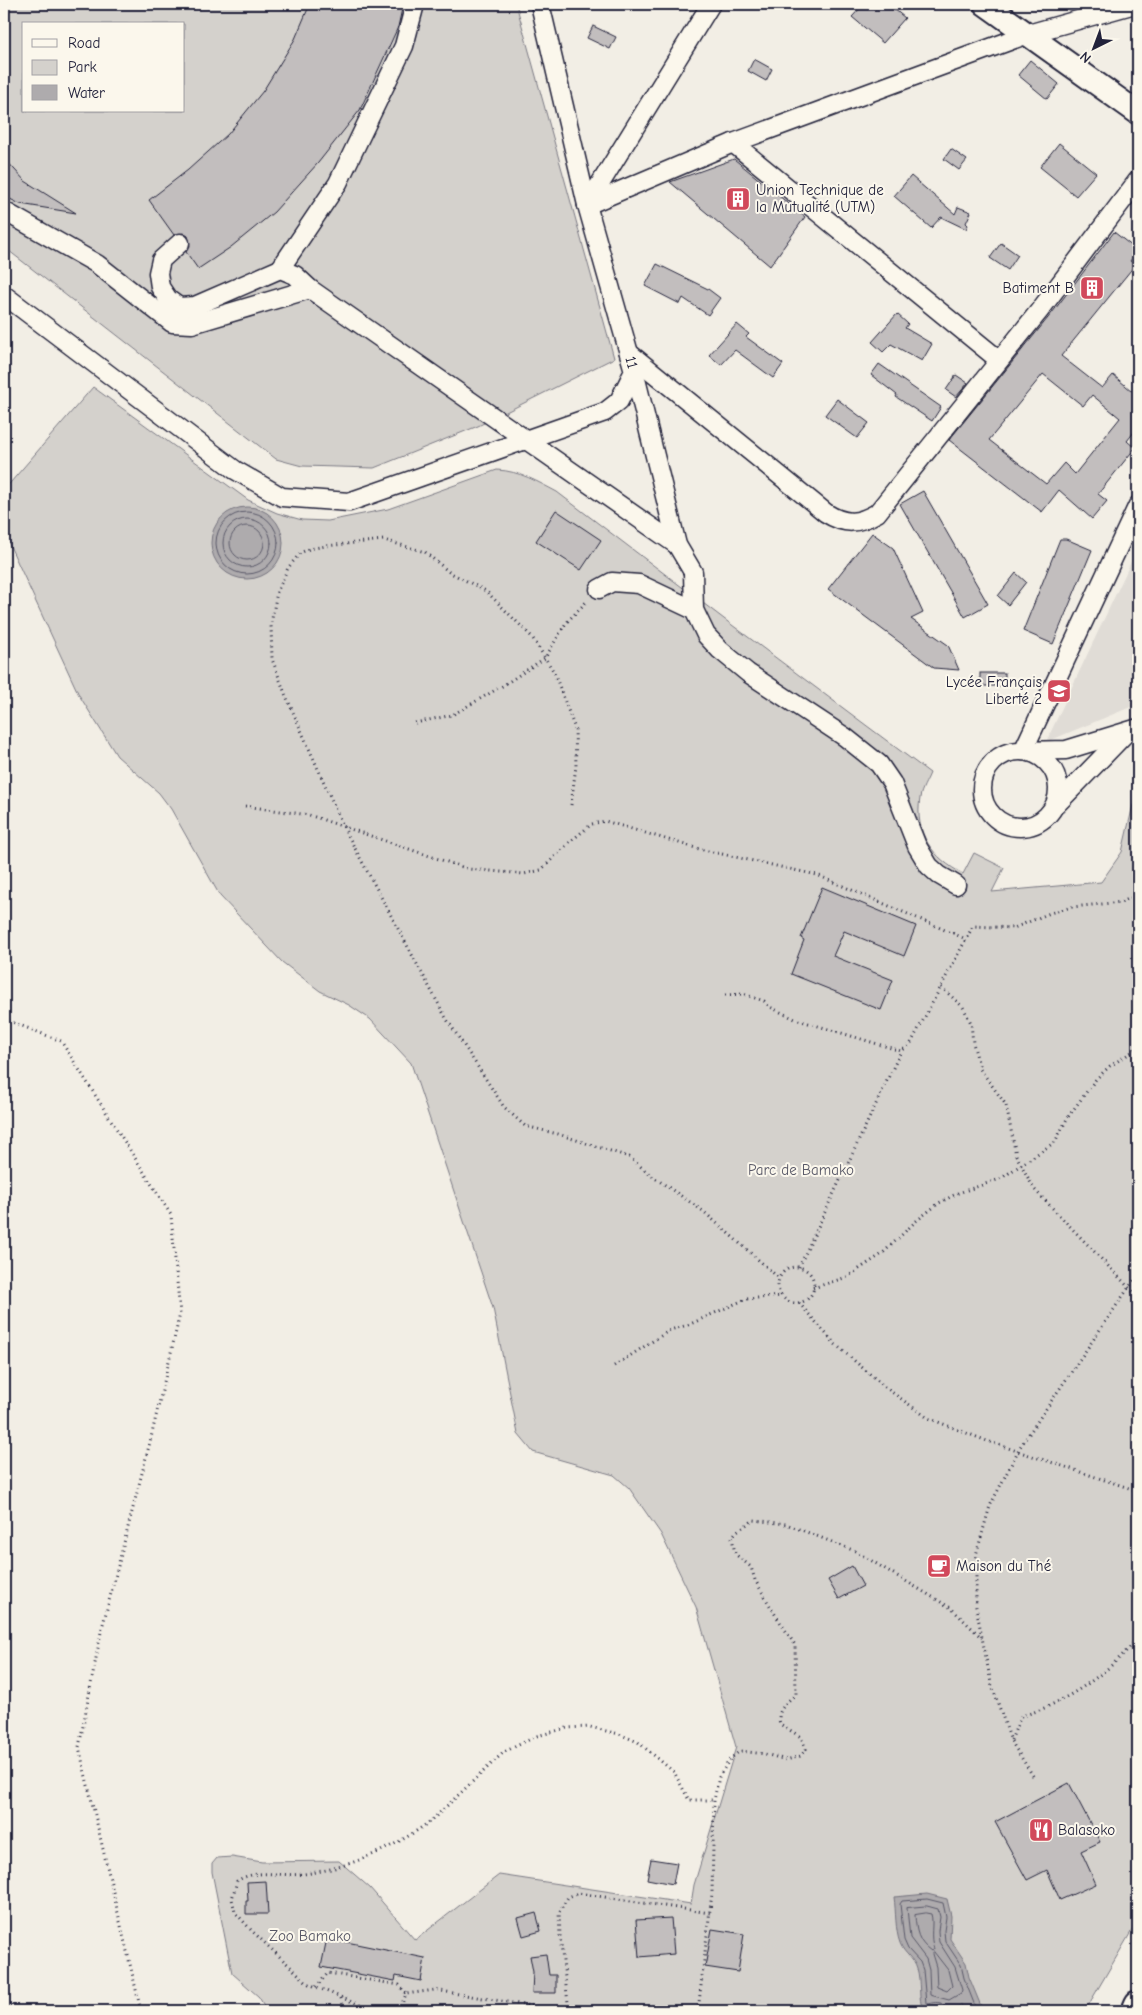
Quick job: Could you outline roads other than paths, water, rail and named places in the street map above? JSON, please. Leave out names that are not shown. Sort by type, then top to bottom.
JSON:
[{"type":"highway","points":[[1135,2011],[1138,2004]]},
{"type":"main road","points":[[985,4],[1138,113]]},
{"type":"street","points":[[180,243],[161,260],[158,273],[160,287],[168,299],[179,307],[196,306],[280,268],[342,174],[404,46],[415,4]]},
{"type":"street","name":"11","points":[[540,4],[587,205],[634,371],[677,545]]},
{"type":"street","points":[[587,205],[710,4]]},
{"type":"street","points":[[587,205],[733,144],[1028,34],[1135,4]]},
{"type":"street","points":[[733,144],[999,360]]},
{"type":"street","points":[[629,353],[826,513],[838,520],[850,522],[865,520],[877,513],[1040,310],[1138,180]]},
{"type":"street","points":[[4,211],[97,264],[172,323],[192,324],[310,289]]},
{"type":"street","points":[[280,268],[295,275],[310,289],[677,545],[693,572],[694,610],[706,635],[748,672],[845,737],[879,764],[892,783],[917,846],[928,866],[956,885]]},
{"type":"street","points":[[4,295],[235,470],[282,497],[349,502],[527,440],[605,412],[619,402],[634,371]]},
{"type":"street","points":[[1023,751],[1138,505]]},
{"type":"street","points":[[598,589],[612,582],[639,584],[694,610]]},
{"type":"street","points":[[1023,751],[1038,755],[1049,764],[1057,776],[1059,791],[1055,805],[1049,815],[1040,822],[1024,827],[1006,825],[996,819],[988,810],[982,789],[988,767],[996,759],[1006,753],[1023,751],[1066,750],[1133,730]]},
{"type":"street","points":[[1055,805],[1133,730]]},
{"type":"water","points":[[247,507],[267,513],[277,523],[283,543],[277,563],[267,573],[247,579],[227,573],[217,563],[211,543],[217,523],[227,513]]},
{"type":"water","points":[[927,1894],[947,1899],[951,1916],[950,1939],[966,1963],[969,1977],[983,2011],[964,2011],[961,2004],[955,2011],[942,2011],[936,2007],[923,2011],[917,1969],[898,1938],[894,1897]]},
{"type":"place","name":"Union Technique de la Mutualité (UTM)","points":[[738,199]]},
{"type":"place","name":"Batiment B","points":[[1092,288]]},
{"type":"place","name":"Lycée Français Liberté 2","points":[[1059,691]]},
{"type":"place","name":"Maison du Thé","points":[[939,1566]]},
{"type":"place","name":"Balasoko","points":[[1041,1830]]},
{"type":"park label","name":"Parc de Bamako","points":[[801,1170]]},
{"type":"park label","name":"Zoo Bamako","points":[[310,1936]]}]
